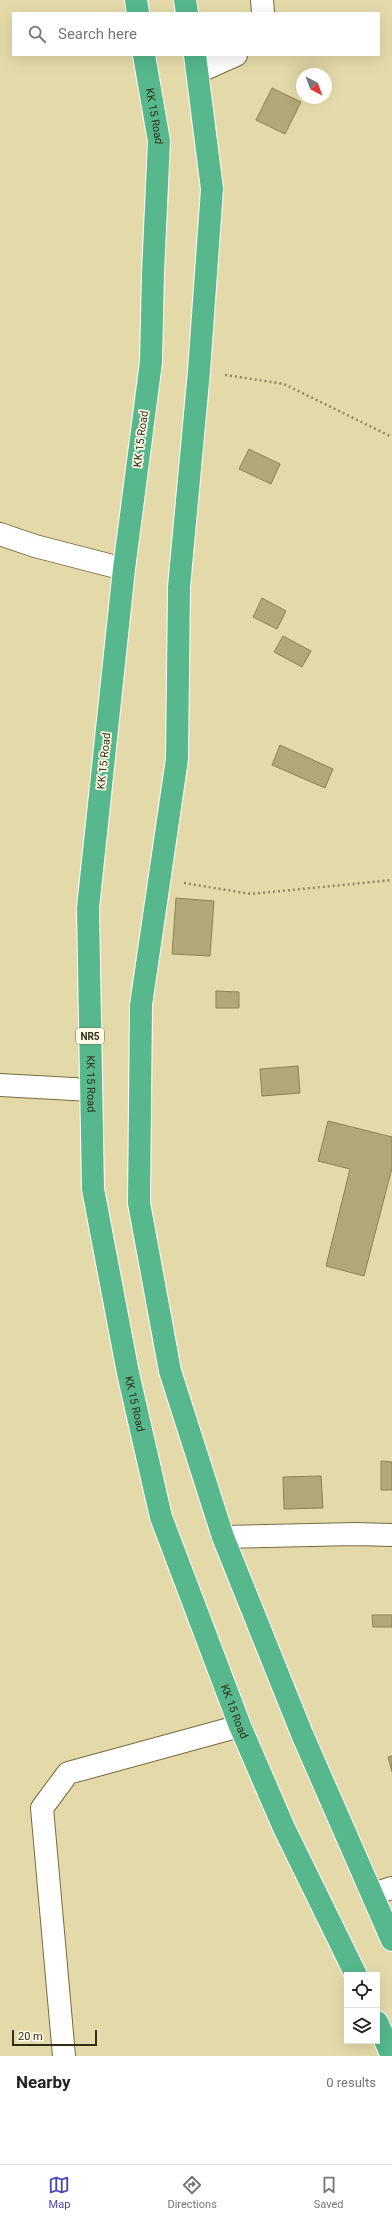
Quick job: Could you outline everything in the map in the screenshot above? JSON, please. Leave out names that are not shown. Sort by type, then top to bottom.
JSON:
[{"type":"highway","points":[[136,0],[138,12]]},
{"type":"highway","points":[[185,0],[187,12]]},
{"type":"highway","name":"KK 15 Road","points":[[144,56],[159,141],[153,273],[151,362],[124,569],[88,908],[93,1189],[128,1373],[161,1517],[240,1726],[284,1828],[355,1972]]},
{"type":"highway","points":[[197,63],[212,189],[199,371],[179,587],[177,759],[141,1005],[139,1202],[170,1371],[223,1537],[302,1734],[382,1891],[392,1940]]},
{"type":"highway","points":[[380,2029],[392,2056]]},
{"type":"street","points":[[262,0],[263,12]]},
{"type":"street","points":[[197,63],[231,56]]},
{"type":"street","points":[[0,534],[35,546],[124,569]]},
{"type":"street","points":[[0,1085],[91,1090]]},
{"type":"street","points":[[223,1537],[356,1534],[392,1535]]},
{"type":"street","points":[[64,2056],[42,1808],[68,1773],[240,1726]]},
{"type":"path","points":[[199,371],[284,384],[392,437]]},
{"type":"path","points":[[159,878],[251,894],[392,880]]},
{"type":"building","points":[[272,88],[296,100],[296,104],[300,104],[285,134],[256,120]]},
{"type":"building","points":[[249,449],[280,464],[271,484],[239,469]]},
{"type":"building","points":[[262,598],[286,611],[277,629],[253,617]]},
{"type":"building","points":[[283,636],[311,651],[302,667],[274,652]]},
{"type":"building","points":[[280,745],[333,769],[325,788],[272,765]]},
{"type":"building","points":[[176,898],[214,901],[210,956],[172,954]]},
{"type":"building","points":[[216,991],[239,992],[239,1008],[216,1008]]},
{"type":"building","points":[[298,1066],[300,1093],[262,1096],[260,1069]]},
{"type":"building","points":[[328,1121],[392,1137],[392,1168],[364,1276],[326,1266],[350,1169],[318,1161]]},
{"type":"building","points":[[381,1461],[392,1462],[392,1490],[381,1490]]},
{"type":"building","points":[[321,1476],[323,1508],[284,1509],[283,1477]]},
{"type":"building","points":[[372,1615],[392,1615],[392,1627],[373,1627]]},
{"type":"building","points":[[392,1756],[392,1772],[388,1757]]}]
